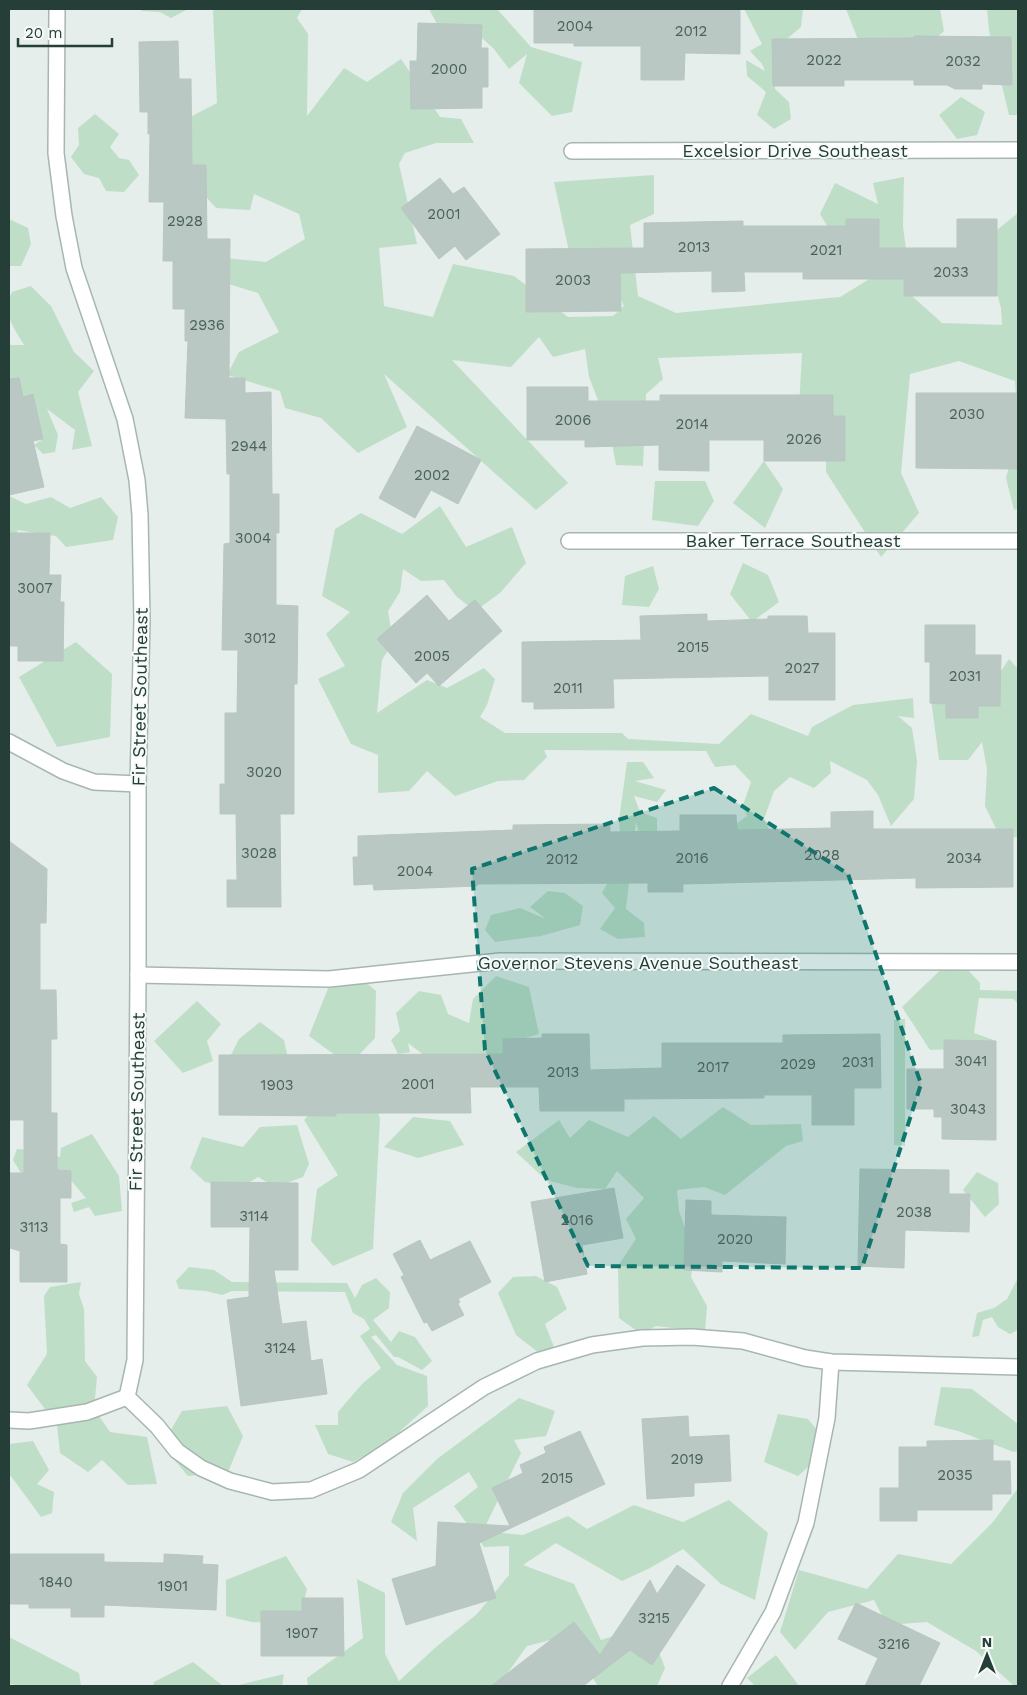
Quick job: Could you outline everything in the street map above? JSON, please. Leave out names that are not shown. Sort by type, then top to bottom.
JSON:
[{"type":"street","name":"Fir Street Southeast","points":[[57,9],[56,153],[64,216],[74,268],[125,419],[137,480],[140,515],[142,620],[138,784],[135,1360],[127,1396]]},
{"type":"street","name":"Excelsior Drive Southeast","points":[[572,151],[1018,150]]},
{"type":"street","name":"Baker Terrace Southeast","points":[[569,541],[1018,541]]},
{"type":"street","points":[[9,742],[63,770],[94,782],[138,784]]},
{"type":"street","name":"Governor Stevens Avenue Southeast","points":[[138,975],[329,979],[500,961],[1018,962]]},
{"type":"street","points":[[9,1420],[29,1421],[86,1412],[127,1396],[177,1451],[201,1468],[230,1481],[272,1492],[312,1490],[359,1470],[484,1387],[537,1361],[592,1345],[642,1338],[692,1337],[743,1342],[805,1358],[831,1362],[1018,1366]]},
{"type":"street","points":[[730,1686],[773,1612],[806,1523],[827,1418],[831,1362]]},
{"type":"highlighted area","points":[[714,788],[848,874],[921,1084],[862,1268],[588,1266],[485,1050],[472,869]]},
{"type":"green space","points":[[140,9],[188,9],[171,18],[160,12],[142,11]]},
{"type":"green space","points":[[216,9],[302,9],[297,18],[308,34],[307,116],[344,68],[367,82],[401,59],[440,117],[461,119],[474,143],[436,143],[405,153],[399,164],[417,244],[379,248],[384,306],[433,317],[453,264],[514,276],[568,317],[613,316],[624,306],[612,282],[570,256],[554,182],[654,175],[654,214],[630,225],[638,296],[676,313],[840,297],[871,278],[833,236],[820,214],[835,183],[878,204],[873,183],[904,177],[903,226],[912,296],[942,323],[1002,325],[1001,308],[983,241],[1018,213],[1018,429],[1015,381],[959,361],[910,374],[901,473],[919,513],[881,557],[826,472],[827,429],[799,407],[802,353],[658,358],[663,379],[646,394],[643,466],[616,465],[609,428],[589,377],[585,349],[553,357],[539,337],[511,367],[452,360],[568,483],[536,510],[384,374],[407,427],[358,453],[321,418],[285,408],[280,391],[227,375],[239,352],[279,332],[258,293],[197,274],[203,256],[266,262],[305,239],[299,214],[254,194],[250,210],[216,208],[165,151],[177,124],[217,103],[213,11]]},
{"type":"green space","points":[[429,9],[497,9],[531,47],[582,62],[572,112],[552,116],[519,83],[527,54],[509,69],[494,49],[473,30],[437,24]]},
{"type":"green space","points":[[744,9],[803,9],[801,27],[775,49],[775,89],[789,102],[791,119],[774,129],[757,115],[766,92],[747,76],[746,60],[765,71],[762,64],[750,51],[762,44]]},
{"type":"green space","points":[[846,9],[940,9],[944,31],[910,61],[862,50]]},
{"type":"green space","points":[[987,9],[1018,9],[1018,115],[1009,115],[989,31]]},
{"type":"green space","points":[[961,97],[985,112],[977,135],[957,139],[939,115]]},
{"type":"green space","points":[[95,114],[119,134],[110,147],[119,158],[129,160],[139,175],[124,192],[106,191],[99,178],[84,174],[71,157],[79,145],[78,128]]},
{"type":"green space","points":[[9,219],[28,228],[31,244],[21,266],[9,266]]},
{"type":"green space","points":[[31,286],[51,306],[74,352],[94,371],[78,392],[92,446],[72,450],[75,430],[47,409],[58,435],[55,452],[43,454],[34,445],[43,439],[33,394],[14,399],[9,382],[9,345],[24,345],[10,320],[8,313],[9,300],[12,292]]},
{"type":"green space","points":[[1018,434],[1018,508],[1014,510],[1006,478]]},
{"type":"green space","points":[[764,461],[783,489],[765,528],[733,503]]},
{"type":"green space","points":[[655,481],[705,481],[714,501],[698,526],[652,520]]},
{"type":"green space","points":[[9,496],[26,504],[51,497],[70,508],[101,497],[118,517],[113,540],[66,547],[56,536],[17,530],[24,553],[9,573]]},
{"type":"green space","points":[[440,506],[466,547],[512,527],[526,563],[500,593],[475,611],[456,596],[444,580],[421,581],[403,569],[400,592],[388,611],[393,642],[382,660],[377,713],[427,680],[447,688],[484,668],[495,679],[487,705],[480,717],[505,733],[622,733],[628,739],[719,744],[751,714],[808,736],[812,727],[853,705],[913,698],[914,718],[898,716],[912,728],[917,761],[914,799],[891,826],[878,795],[867,780],[830,761],[831,773],[814,788],[790,777],[774,791],[764,819],[774,839],[729,829],[747,816],[743,805],[751,782],[735,765],[715,767],[706,751],[544,750],[547,757],[524,780],[498,781],[455,796],[427,771],[409,791],[378,793],[378,755],[351,744],[318,679],[345,666],[326,634],[350,612],[322,596],[335,529],[361,513],[402,534]]},
{"type":"green space","points":[[743,563],[768,575],[779,602],[752,622],[730,594]]},
{"type":"green space","points":[[653,566],[659,589],[649,607],[622,605],[625,576]]},
{"type":"green space","points":[[76,642],[112,674],[110,737],[57,747],[19,677]]},
{"type":"green space","points":[[1009,659],[1018,669],[1018,837],[1001,839],[985,806],[987,769],[982,742],[968,760],[939,760],[930,691],[944,691],[983,698]]},
{"type":"green space","points":[[627,762],[643,762],[654,778],[635,781],[666,790],[657,802],[634,796],[640,812],[657,818],[657,840],[642,844],[636,822],[626,909],[644,923],[645,937],[618,939],[600,929],[615,908],[602,893],[622,856],[619,820]]},
{"type":"green space","points":[[548,891],[565,893],[583,906],[580,925],[541,936],[495,942],[485,930],[491,915],[520,908],[546,919],[530,907]]},
{"type":"green space","points":[[955,956],[980,983],[980,990],[1018,991],[1018,1004],[1014,999],[979,998],[974,1033],[996,1041],[955,1040],[951,1049],[930,1050],[902,1007]]},
{"type":"green space","points":[[496,976],[529,987],[539,1034],[508,1043],[498,1082],[425,1056],[408,1043],[410,1052],[398,1054],[391,1040],[400,1031],[396,1013],[419,991],[441,995],[448,1014],[469,1023],[473,999]]},
{"type":"green space","points":[[362,979],[376,991],[375,1038],[356,1058],[339,1058],[309,1036],[329,986]]},
{"type":"green space","points":[[197,1001],[221,1024],[207,1041],[213,1061],[183,1073],[154,1041]]},
{"type":"green space","points":[[905,1019],[905,1146],[894,1145],[894,1020]]},
{"type":"green space","points":[[260,1022],[284,1040],[288,1059],[264,1061],[231,1055],[239,1039]]},
{"type":"green space","points":[[372,1091],[380,1119],[373,1249],[333,1266],[311,1241],[317,1189],[338,1175],[304,1120],[329,1095]]},
{"type":"green space","points":[[723,1107],[751,1125],[801,1124],[803,1141],[786,1146],[725,1195],[704,1187],[677,1190],[679,1211],[694,1253],[691,1277],[707,1306],[705,1332],[656,1326],[641,1334],[619,1318],[618,1266],[636,1239],[626,1219],[644,1198],[617,1171],[605,1189],[577,1188],[546,1180],[516,1152],[559,1120],[570,1138],[589,1120],[628,1137],[654,1116],[681,1139]]},
{"type":"green space","points":[[413,1117],[450,1121],[464,1145],[418,1158],[384,1147]]},
{"type":"green space","points":[[297,1125],[309,1164],[303,1177],[275,1187],[258,1177],[238,1189],[205,1182],[190,1168],[202,1137],[243,1147],[260,1127]]},
{"type":"green space","points":[[92,1134],[119,1176],[122,1211],[95,1216],[89,1207],[74,1212],[71,1203],[86,1198],[62,1170],[21,1173],[13,1160],[17,1149],[32,1150],[60,1157],[61,1148]]},
{"type":"green space","points":[[977,1172],[998,1183],[999,1204],[985,1217],[963,1190]]},
{"type":"green space","points":[[189,1267],[214,1270],[232,1282],[347,1283],[355,1298],[362,1285],[376,1278],[390,1292],[389,1308],[373,1320],[391,1342],[399,1331],[415,1337],[432,1361],[422,1370],[398,1357],[394,1357],[376,1335],[371,1337],[397,1365],[427,1376],[428,1406],[387,1443],[353,1462],[328,1454],[315,1425],[338,1425],[338,1412],[362,1384],[381,1368],[360,1336],[370,1329],[364,1319],[353,1313],[345,1292],[232,1291],[222,1295],[206,1291],[179,1289],[176,1281]]},
{"type":"green space","points":[[536,1276],[557,1287],[567,1309],[545,1324],[554,1347],[539,1353],[516,1335],[498,1293],[513,1277]]},
{"type":"green space","points":[[1018,1278],[1018,1330],[1010,1334],[998,1327],[992,1317],[983,1320],[979,1336],[972,1337],[977,1313],[994,1308],[1007,1299]]},
{"type":"green space","points":[[81,1282],[79,1294],[84,1309],[85,1361],[97,1377],[94,1409],[110,1432],[147,1437],[157,1484],[128,1485],[102,1460],[88,1472],[60,1453],[57,1425],[27,1385],[47,1354],[44,1296],[50,1287]]},
{"type":"green space","points":[[941,1387],[972,1389],[1018,1424],[1018,1451],[1014,1452],[958,1431],[934,1425]]},
{"type":"green space","points":[[519,1398],[555,1411],[546,1436],[514,1440],[521,1453],[483,1531],[523,1535],[568,1516],[587,1529],[634,1505],[683,1522],[729,1500],[768,1533],[755,1600],[721,1584],[683,1549],[622,1581],[556,1543],[523,1565],[574,1584],[601,1640],[649,1625],[665,1668],[657,1686],[598,1686],[566,1636],[527,1646],[498,1686],[308,1686],[307,1678],[363,1638],[357,1579],[385,1593],[385,1654],[399,1681],[436,1647],[477,1614],[509,1575],[509,1546],[484,1547],[454,1506],[478,1487],[469,1472],[413,1508],[417,1541],[391,1522],[403,1493],[437,1459]]},
{"type":"green space","points":[[227,1406],[243,1436],[228,1472],[188,1476],[162,1445],[182,1411]]},
{"type":"green space","points":[[778,1414],[808,1419],[831,1447],[798,1476],[764,1462]]},
{"type":"green space","points":[[33,1441],[49,1470],[37,1484],[54,1492],[52,1513],[41,1517],[11,1476],[9,1477],[9,1444]]},
{"type":"green space","points":[[1018,1488],[1018,1686],[1014,1686],[976,1651],[927,1622],[887,1625],[874,1600],[828,1612],[795,1650],[780,1632],[799,1570],[867,1589],[898,1554],[951,1564],[993,1522]]},
{"type":"green space","points":[[286,1556],[307,1589],[298,1624],[252,1622],[226,1616],[226,1580]]},
{"type":"green space","points":[[9,1637],[79,1673],[81,1686],[22,1686],[9,1684]]},
{"type":"green space","points":[[776,1655],[799,1686],[755,1686],[747,1678]]},
{"type":"green space","points":[[193,1662],[223,1686],[153,1686],[154,1682]]},
{"type":"green space","points":[[284,1674],[282,1686],[235,1686]]},
{"type":"building","points":[[534,9],[740,9],[740,54],[685,53],[684,80],[641,80],[641,46],[574,46],[574,43],[534,43]]},
{"type":"building","points":[[418,23],[482,25],[481,48],[488,48],[488,87],[482,87],[482,108],[411,109],[410,61],[417,61]]},
{"type":"building","points":[[914,36],[1011,37],[1012,85],[982,84],[982,89],[955,89],[947,85],[914,85],[914,80],[844,80],[844,86],[773,86],[772,39],[914,38]]},
{"type":"building","points":[[178,41],[179,79],[191,79],[192,165],[206,165],[207,239],[230,239],[229,378],[245,378],[245,393],[271,392],[272,494],[279,494],[279,533],[276,533],[276,605],[298,606],[297,684],[294,684],[294,814],[280,814],[281,907],[227,907],[227,880],[237,880],[236,814],[220,814],[220,784],[225,784],[225,713],[237,713],[238,650],[222,650],[224,544],[230,543],[230,474],[227,474],[226,419],[185,418],[188,341],[185,341],[185,309],[173,309],[173,261],[163,261],[164,202],[149,202],[150,134],[148,134],[148,112],[140,112],[139,42]]},
{"type":"building","points":[[440,178],[453,194],[464,187],[500,234],[466,260],[455,246],[439,259],[401,208]]},
{"type":"building","points":[[846,219],[879,219],[879,248],[957,248],[957,219],[997,219],[997,296],[904,296],[904,279],[803,279],[803,272],[744,272],[745,291],[712,292],[712,271],[620,273],[621,311],[526,312],[526,249],[644,248],[644,223],[743,221],[743,226],[846,226]]},
{"type":"building","points":[[19,378],[23,397],[33,394],[43,439],[33,441],[44,487],[9,495],[9,379]]},
{"type":"building","points":[[527,387],[588,387],[588,401],[660,401],[660,395],[833,395],[833,416],[845,416],[845,461],[764,461],[764,440],[709,440],[709,471],[659,470],[659,445],[585,447],[585,440],[527,440]]},
{"type":"building","points":[[916,393],[1018,393],[1018,469],[916,468]]},
{"type":"building","points":[[417,426],[481,460],[458,504],[431,490],[415,518],[379,498]]},
{"type":"building","points":[[10,533],[50,533],[49,575],[61,575],[60,602],[64,602],[63,661],[18,661],[18,646],[9,646]]},
{"type":"building","points":[[427,595],[449,621],[475,600],[502,631],[439,686],[427,673],[416,683],[377,639]]},
{"type":"building","points":[[707,614],[707,621],[768,619],[768,616],[807,616],[808,633],[835,633],[835,700],[769,700],[769,676],[613,679],[614,708],[534,709],[534,702],[522,702],[522,642],[641,640],[640,616]]},
{"type":"building","points":[[925,625],[975,625],[975,655],[1001,655],[1000,706],[978,706],[978,718],[946,718],[946,704],[930,703],[930,662],[925,662]]},
{"type":"building","points":[[873,811],[873,829],[1013,829],[1013,887],[916,888],[916,878],[683,884],[683,892],[648,892],[648,883],[477,884],[477,886],[374,890],[373,884],[354,885],[353,857],[358,857],[358,836],[513,830],[513,825],[610,824],[610,832],[680,831],[680,815],[736,815],[737,830],[831,828],[831,812]]},
{"type":"building","points":[[9,841],[47,869],[46,923],[40,923],[40,990],[56,990],[57,1039],[51,1039],[51,1113],[57,1113],[57,1170],[71,1171],[71,1198],[60,1198],[60,1244],[67,1245],[67,1282],[20,1282],[20,1251],[10,1248],[9,1173],[24,1173],[24,1120],[9,1120]]},
{"type":"building","points":[[542,1034],[589,1034],[590,1070],[662,1068],[662,1043],[783,1043],[783,1035],[880,1034],[881,1088],[854,1088],[854,1125],[812,1125],[812,1095],[764,1095],[764,1098],[624,1099],[624,1111],[540,1111],[539,1087],[470,1087],[471,1113],[336,1113],[336,1116],[219,1115],[219,1055],[503,1054],[503,1039],[542,1038]]},
{"type":"building","points":[[944,1040],[996,1041],[996,1140],[942,1139],[942,1117],[934,1117],[934,1109],[907,1109],[907,1069],[944,1069]]},
{"type":"building","points":[[860,1169],[949,1170],[949,1194],[970,1194],[969,1232],[905,1230],[904,1268],[858,1266]]},
{"type":"building","points":[[211,1182],[298,1183],[298,1270],[274,1270],[282,1324],[306,1321],[311,1361],[322,1359],[327,1394],[241,1406],[227,1300],[249,1297],[250,1227],[211,1227]]},
{"type":"building","points":[[614,1188],[623,1238],[582,1245],[587,1274],[545,1282],[531,1202]]},
{"type":"building","points":[[686,1200],[711,1201],[711,1215],[786,1217],[785,1264],[722,1261],[722,1272],[684,1270]]},
{"type":"building","points":[[420,1240],[430,1260],[470,1241],[491,1282],[458,1299],[460,1302],[458,1304],[464,1315],[432,1331],[427,1322],[424,1323],[401,1277],[404,1275],[393,1254]]},
{"type":"building","points":[[688,1416],[689,1437],[729,1435],[731,1481],[694,1483],[694,1496],[647,1499],[642,1419]]},
{"type":"building","points":[[580,1431],[605,1484],[479,1543],[496,1598],[406,1625],[392,1579],[436,1566],[438,1522],[510,1526],[492,1488],[523,1473],[520,1465],[546,1453],[544,1447]]},
{"type":"building","points":[[993,1440],[993,1461],[1010,1461],[1011,1494],[992,1494],[992,1510],[917,1510],[917,1521],[880,1521],[880,1488],[899,1488],[899,1447],[927,1447],[927,1441]]},
{"type":"building","points":[[9,1554],[104,1554],[104,1562],[164,1563],[164,1554],[203,1556],[202,1564],[218,1565],[216,1610],[104,1605],[104,1617],[71,1617],[71,1608],[29,1608],[29,1604],[9,1604]]},
{"type":"building","points":[[677,1565],[705,1585],[652,1665],[630,1650],[583,1686],[491,1686],[574,1622],[600,1655],[650,1580],[657,1594]]},
{"type":"building","points":[[302,1598],[343,1598],[344,1656],[261,1656],[261,1611],[302,1611]]},
{"type":"building","points":[[856,1603],[940,1643],[919,1686],[865,1686],[878,1658],[838,1639]]}]
